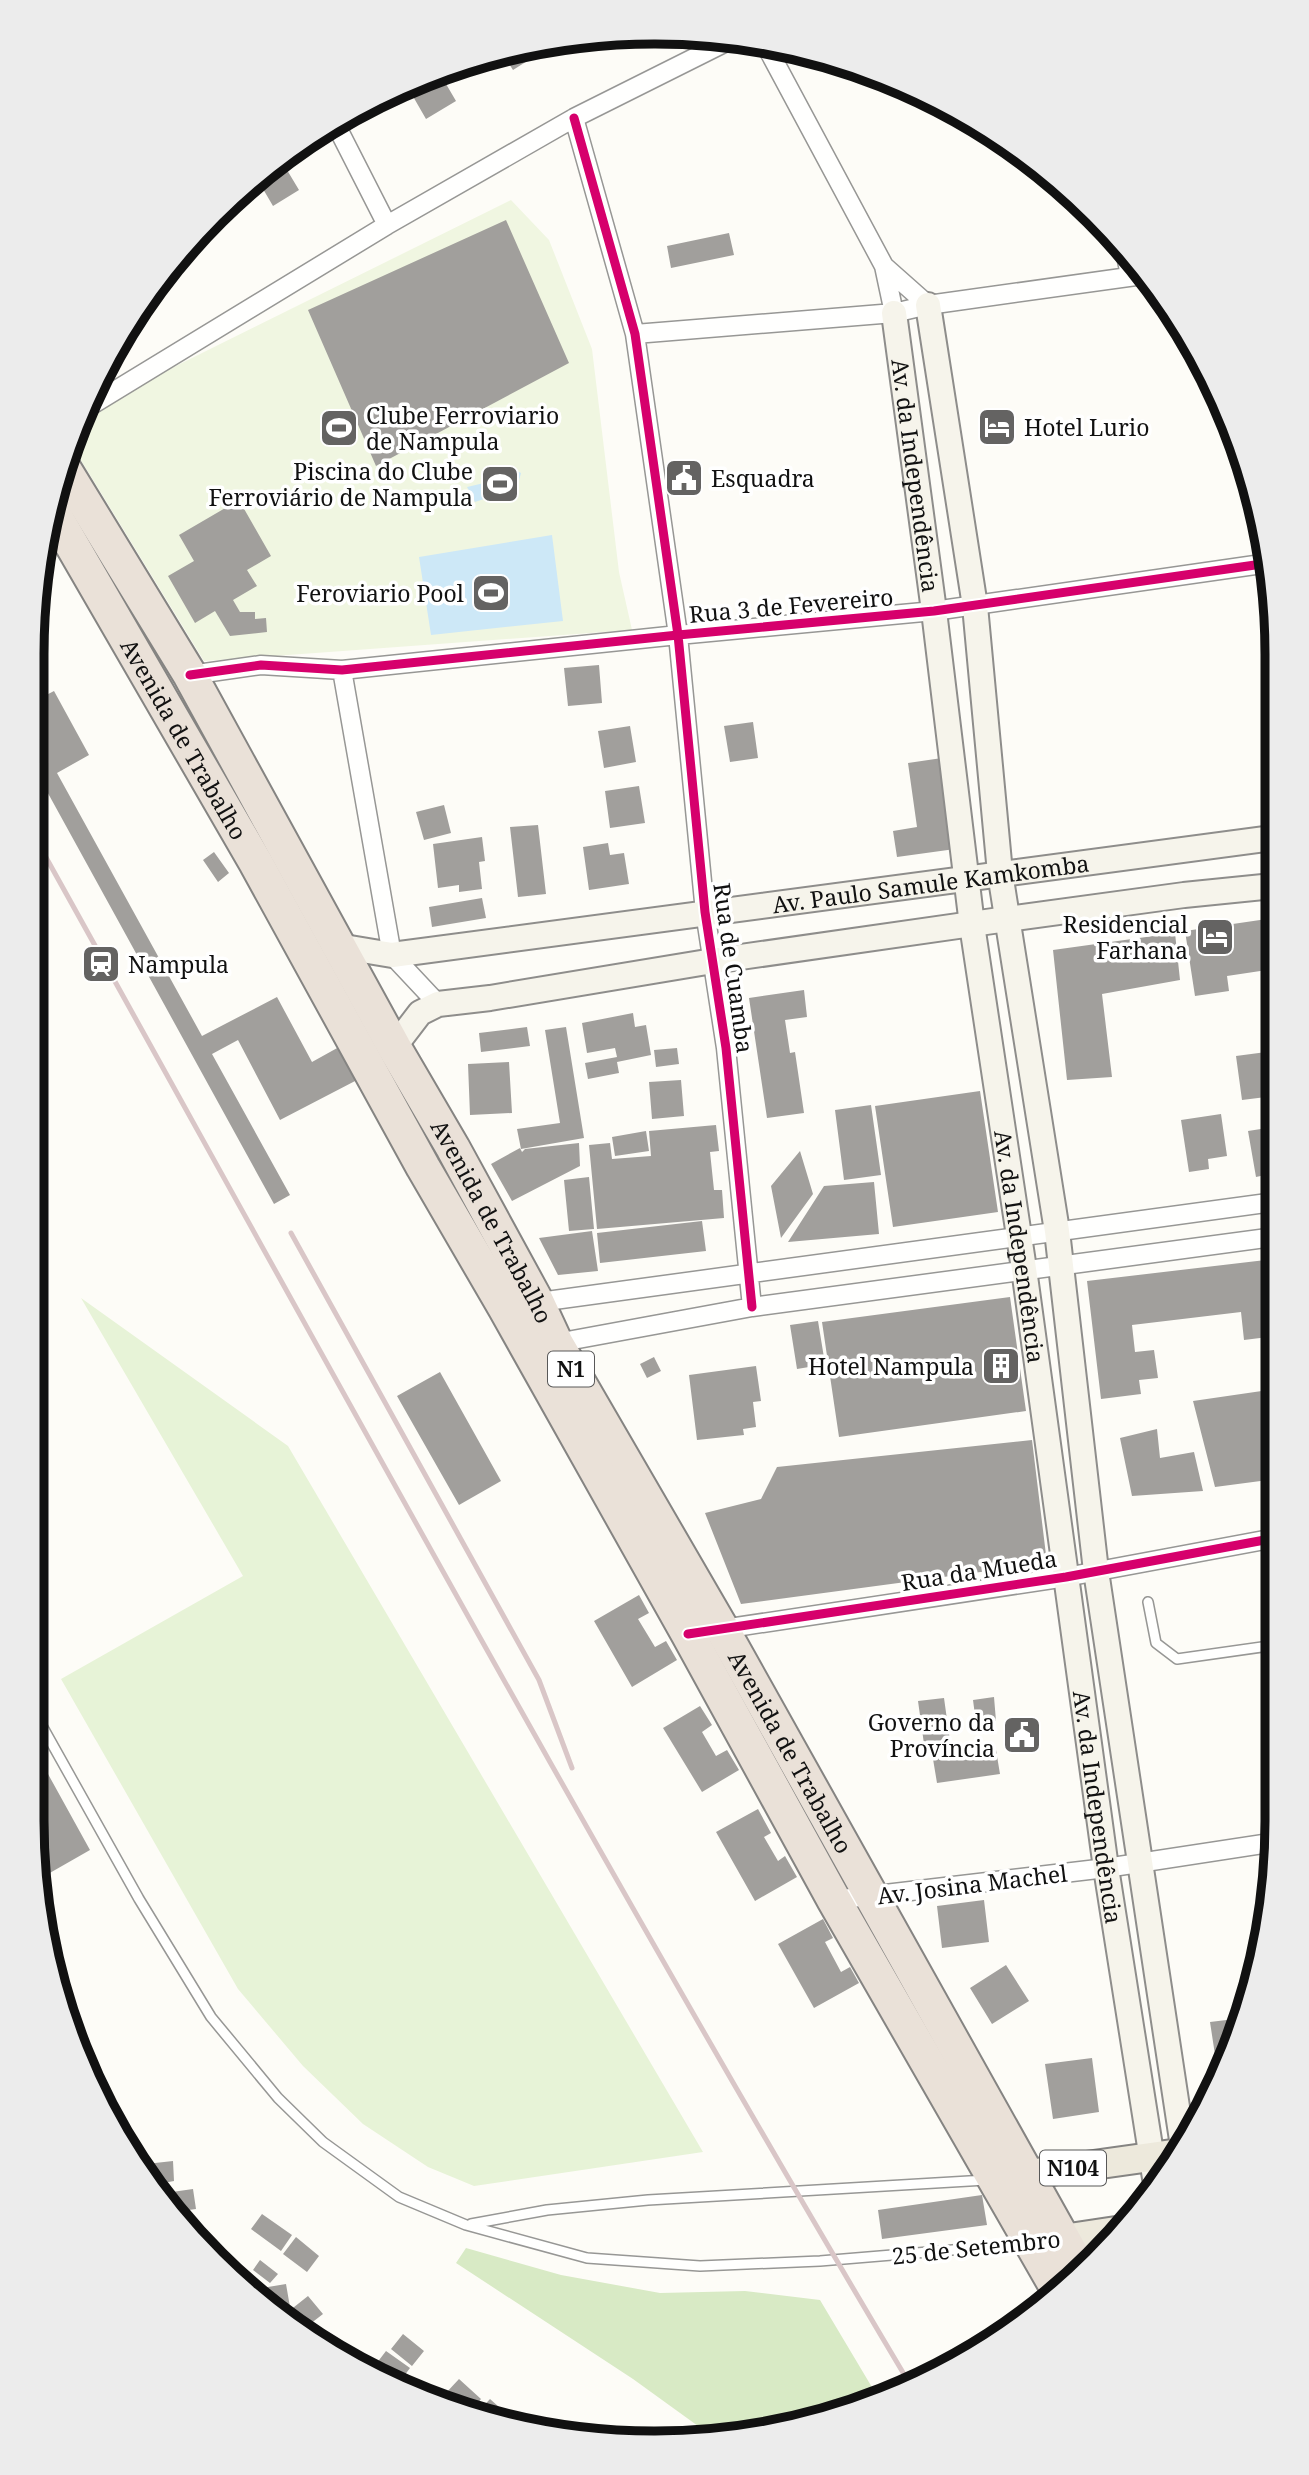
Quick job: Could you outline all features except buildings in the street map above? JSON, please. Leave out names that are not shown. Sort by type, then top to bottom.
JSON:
[{"type":"highway","name":"Avenida de Trabalho","points":[[70,479],[190,675],[394,1047],[453,1148],[542,1347],[688,1634],[834,1900],[1048,2241],[1073,2264]]},
{"type":"highway","name":"Avenida de Trabalho","points":[[58,522],[256,863],[423,1167],[521,1305]]},
{"type":"highway","points":[[212,789],[242,772]]},
{"type":"highway","points":[[423,1167],[453,1148]]},
{"type":"highway","name":"Avenida de Trabalho","points":[[542,1347],[722,1629],[873,1896],[1010,2177]]},
{"type":"highway","name":"Avenida de Trabalho","points":[[1048,2241],[1056,2281]]},
{"type":"main road","name":"Av. da Independência","points":[[928,305],[975,606],[1000,873],[1057,1231],[1096,1571],[1181,2130]]},
{"type":"main road","name":"Av. da Independência","points":[[894,313],[972,925],[1024,1269],[1106,1868],[1159,2163]]},
{"type":"main road","name":"Av. Paulo Samule Kamkomba","points":[[338,946],[392,955],[1265,839]]},
{"type":"main road","name":"Av. Paulo Samule Kamkomba","points":[[438,1004],[1007,919],[1265,887]]},
{"type":"main road","points":[[394,1047],[420,1013],[438,1004]]},
{"type":"main road","name":"N104","points":[[1010,2177],[1159,2163]]},
{"type":"main road","name":"25 de Setembro","points":[[1048,2241],[1105,2233]]},
{"type":"street","points":[[100,400],[387,225],[574,118],[716,47]]},
{"type":"street","points":[[771,54],[884,266],[894,313]]},
{"type":"street","name":"Rua de Cuamba","points":[[574,118],[635,334],[678,635],[705,912],[726,1048],[752,1307]]},
{"type":"street","points":[[340,132],[387,225]]},
{"type":"street","points":[[884,266],[928,305]]},
{"type":"street","points":[[635,334],[894,313],[928,305],[1133,275]]},
{"type":"street","name":"Rua 3 de Fevereiro","points":[[190,675],[261,665],[342,670],[934,611],[1258,565]]},
{"type":"street","points":[[342,670],[392,955],[438,1004]]},
{"type":"street","points":[[521,1305],[1265,1203]]},
{"type":"street","points":[[542,1347],[752,1307],[1265,1238]]},
{"type":"street","name":"Rua da Mueda","points":[[688,1634],[1066,1577],[1265,1540]]},
{"type":"street","name":"Av. Josina Machel","points":[[834,1900],[1106,1868],[1264,1844]]},
{"type":"lane","points":[[1148,1602],[1156,1643],[1177,1659],[1265,1647]]},
{"type":"lane","name":"25 de Setembro","points":[[44,1729],[139,1899],[211,2017],[278,2098],[323,2142],[399,2197],[466,2225],[587,2258],[700,2266],[836,2260],[1048,2241]]},
{"type":"lane","points":[[466,2225],[547,2210],[648,2200],[1010,2177]]},
{"type":"green space","name":"Clube Ferroviario de Nampula","points":[[511,200],[549,240],[592,349],[619,572],[632,630],[204,661],[77,454],[97,405]]},
{"type":"green space","points":[[81,1298],[288,1446],[703,2152],[474,2186],[428,2167],[363,2124],[303,2066],[238,1989],[61,1679],[243,1576]]},
{"type":"green space","points":[[466,2248],[561,2275],[660,2293],[745,2291],[820,2300],[874,2390],[774,2420],[702,2429],[633,2379],[456,2263]]},
{"type":"water","name":"Piscina do Clube Ferroviário de Nampula","points":[[511,468],[521,473],[517,488],[475,502],[467,487],[497,480]]},
{"type":"water","points":[[552,535],[563,621],[431,635],[419,557]]},
{"type":"railway","points":[[44,854],[576,1808],[906,2377]]},
{"type":"railway","points":[[291,1233],[539,1680],[572,1768]]},
{"type":"cycle path","points":[[574,118],[635,334],[678,635],[705,912],[726,1048],[752,1307]]},
{"type":"cycle path","points":[[190,675],[261,665],[342,670],[934,611],[1258,565]]},
{"type":"cycle path","points":[[688,1634],[1066,1577],[1265,1540]]},
{"type":"place","name":"Hotel Lurio","points":[[997,427]]},
{"type":"place","name":"Clube Ferroviario de Nampula","points":[[339,428]]},
{"type":"place","name":"Esquadra","points":[[684,478]]},
{"type":"place","name":"Piscina do Clube Ferroviário de Nampula","points":[[500,484]]},
{"type":"place","name":"Feroviario Pool","points":[[491,593]]},
{"type":"place","name":"Residencial Farhana","points":[[1215,937]]},
{"type":"place","name":"Nampula","points":[[101,964]]},
{"type":"place","name":"Hotel Nampula","points":[[1001,1366]]},
{"type":"place","name":"Governo da Província","points":[[1022,1735]]}]
